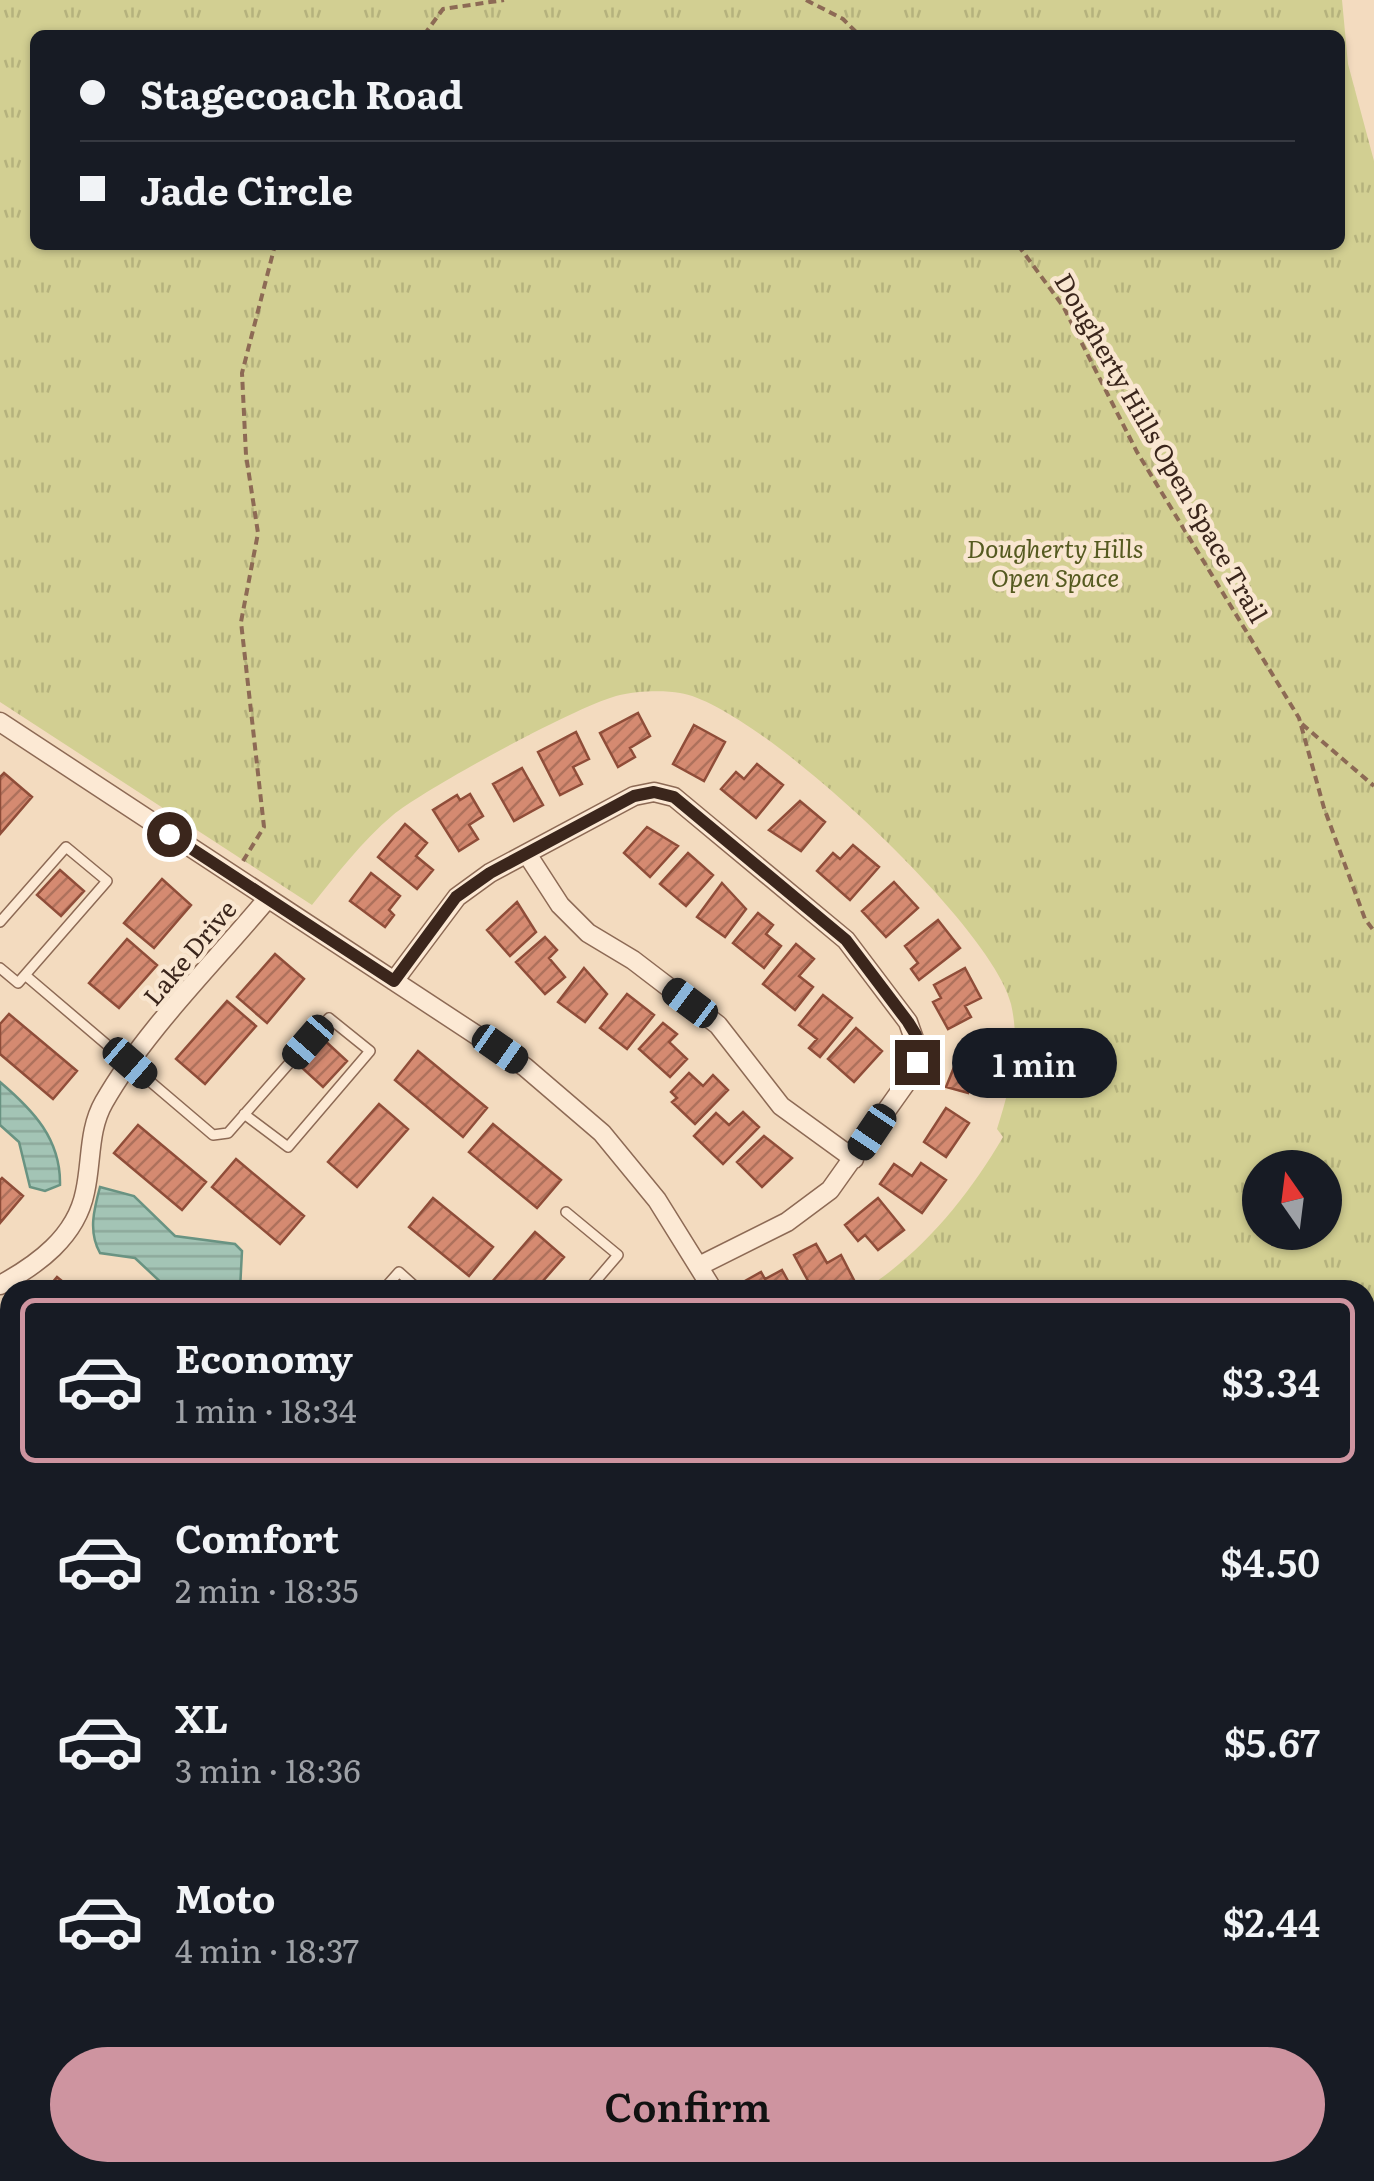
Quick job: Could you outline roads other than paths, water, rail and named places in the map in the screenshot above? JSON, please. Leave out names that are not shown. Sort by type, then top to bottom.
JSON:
[{"type":"street","points":[[0,722],[525,1067],[602,1133],[657,1200],[707,1280]]},
{"type":"street","points":[[394,981],[456,897],[634,796],[654,792],[674,797],[846,940],[908,1022],[918,1050],[910,1076],[854,1159],[810,1208],[699,1266]]},
{"type":"street","points":[[527,854],[560,905],[588,933],[633,960],[718,1024],[781,1106],[854,1159]]},
{"type":"street","name":"Lake Drive","points":[[9,1280],[39,1264],[62,1240],[85,1195],[89,1145],[102,1105],[130,1063],[268,898]]},
{"type":"lane","points":[[0,922],[66,847],[107,881],[18,983],[0,968]]},
{"type":"lane","points":[[25,974],[213,1134],[228,1133],[244,1114],[328,1018],[370,1051],[288,1147],[244,1114]]},
{"type":"lane","points":[[566,1212],[618,1255],[597,1280]]},
{"type":"park label","name":"Dougherty Hills Open Space","points":[[1055,564]]}]
